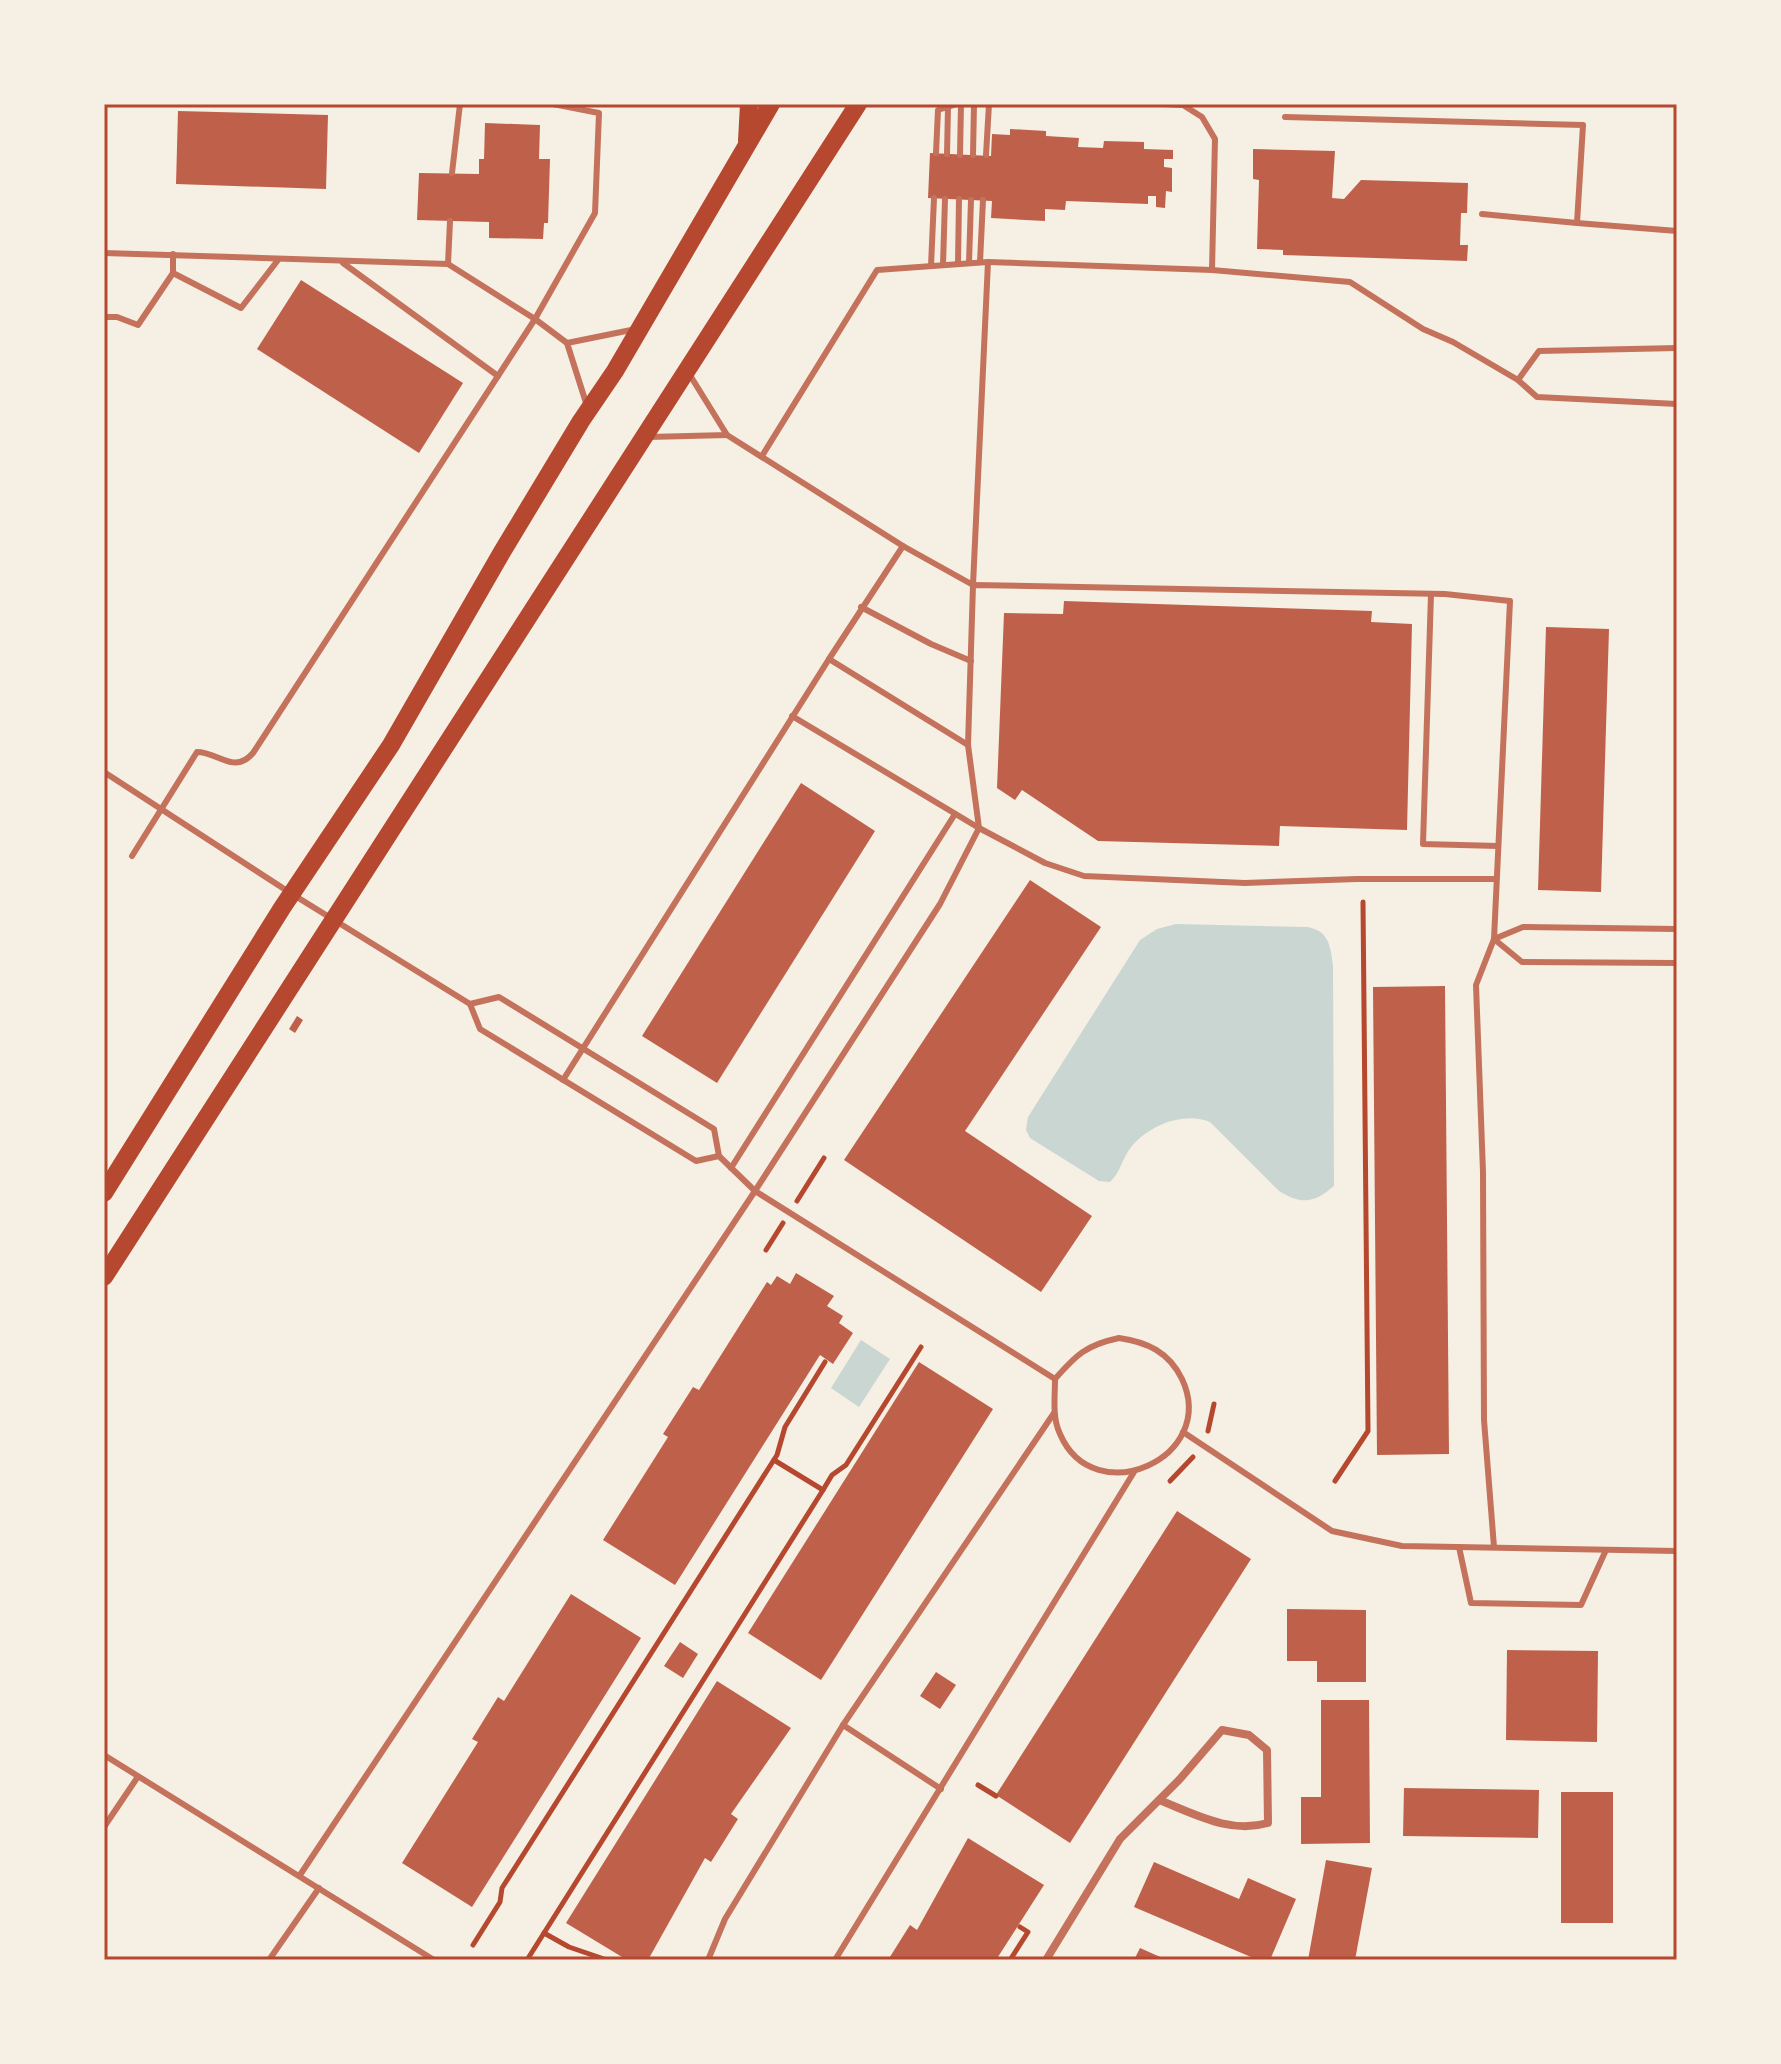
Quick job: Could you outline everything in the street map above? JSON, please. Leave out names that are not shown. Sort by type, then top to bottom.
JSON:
[{"type":"main road","points":[[746,146],[749,104]]},
{"type":"main road","points":[[104,1193],[292,894],[391,745],[502,552],[771,104]]},
{"type":"main road","points":[[104,1277],[858,104]]},
{"type":"street","points":[[1046,1960],[1120,1839],[1222,1730],[1249,1735],[1267,1750],[1268,1823],[1250,1828],[1226,1825],[1159,1800]]},
{"type":"lane","points":[[452,173],[460,104]]},
{"type":"lane","points":[[132,856],[197,752],[207,752],[231,763],[243,762],[253,753],[535,319],[595,213],[599,113],[553,104]]},
{"type":"lane","points":[[936,153],[938,110],[959,104],[960,155]]},
{"type":"lane","points":[[973,155],[974,104]]},
{"type":"lane","points":[[986,155],[989,104]]},
{"type":"lane","points":[[1164,104],[1183,105],[1202,117],[1215,139],[1212,270]]},
{"type":"lane","points":[[947,154],[948,107]]},
{"type":"lane","points":[[1285,117],[1583,125],[1577,223]]},
{"type":"lane","points":[[931,266],[934,198]]},
{"type":"lane","points":[[943,265],[945,199]]},
{"type":"lane","points":[[958,264],[959,199]]},
{"type":"lane","points":[[969,263],[971,200]]},
{"type":"lane","points":[[300,1875],[755,1191],[940,904],[979,828],[968,745],[984,262],[983,200]]},
{"type":"lane","points":[[1482,214],[1677,231]]},
{"type":"lane","points":[[448,264],[450,221]]},
{"type":"lane","points":[[104,253],[448,264],[567,343],[589,410]]},
{"type":"lane","points":[[104,317],[117,317],[138,325],[173,273],[173,254]]},
{"type":"lane","points":[[173,273],[241,308],[278,260]]},
{"type":"lane","points":[[762,456],[877,270],[984,262],[1212,270],[1350,282],[1423,329],[1453,342],[1518,380],[1537,397],[1677,404]]},
{"type":"lane","points":[[342,263],[498,376]]},
{"type":"lane","points":[[567,343],[639,328]]},
{"type":"lane","points":[[1518,380],[1539,351],[1677,348]]},
{"type":"lane","points":[[688,371],[727,435],[903,546],[973,585],[1431,594],[1510,601],[1494,939],[1476,985],[1483,1172],[1484,1420],[1494,1547]]},
{"type":"lane","points":[[645,437],[727,435]]},
{"type":"lane","points":[[563,1080],[861,607],[903,546]]},
{"type":"lane","points":[[1431,594],[1423,844],[1498,846]]},
{"type":"lane","points":[[861,607],[971,661]]},
{"type":"lane","points":[[829,659],[968,745]]},
{"type":"lane","points":[[792,716],[979,828],[1045,863],[1084,876],[1245,883],[1497,879]]},
{"type":"lane","points":[[104,772],[470,1004],[480,1029],[696,1161],[719,1156]]},
{"type":"lane","points":[[731,1168],[955,814]]},
{"type":"lane","points":[[1494,939],[1523,927],[1677,929]]},
{"type":"lane","points":[[1494,939],[1522,962],[1677,963]]},
{"type":"lane","points":[[470,1004],[499,997],[714,1129],[719,1156],[755,1191],[1055,1379]]},
{"type":"lane","points":[[1119,1338],[1141,1341],[1161,1351],[1176,1367],[1186,1388],[1188,1410],[1183,1432],[1172,1450],[1155,1464],[1134,1472],[1111,1473],[1090,1466],[1072,1453],[1060,1435],[1054,1413],[1055,1379],[1078,1354],[1097,1343],[1119,1338]]},
{"type":"lane","points":[[708,1960],[725,1919],[843,1725],[1054,1413]]},
{"type":"lane","points":[[1183,1432],[1332,1531],[1402,1546],[1677,1551]]},
{"type":"lane","points":[[835,1960],[1134,1472]]},
{"type":"lane","points":[[1459,1547],[1471,1603],[1581,1605],[1606,1550]]},
{"type":"lane","points":[[843,1725],[941,1789]]},
{"type":"lane","points":[[104,1755],[434,1960]]},
{"type":"lane","points":[[104,1827],[137,1778]]},
{"type":"lane","points":[[104,1806],[114,1813]]},
{"type":"lane","points":[[269,1960],[319,1888]]},
{"type":"path","points":[[1335,1481],[1368,1431],[1363,902]]},
{"type":"path","points":[[527,1960],[832,1475],[846,1465],[921,1347]]},
{"type":"path","points":[[473,1945],[500,1902],[502,1888],[774,1460],[785,1427],[825,1362]]},
{"type":"path","points":[[774,1460],[823,1490]]},
{"type":"path","points":[[978,1785],[996,1796]]},
{"type":"path","points":[[1010,1960],[1028,1932],[1020,1927]]},
{"type":"path","points":[[544,1933],[569,1947],[607,1960]]},
{"type":"shaded area","points":[[1176,924],[1307,927],[1320,932],[1327,940],[1333,965],[1334,1186],[1320,1196],[1301,1200],[1279,1191],[1210,1122],[1199,1119],[1174,1120],[1141,1137],[1110,1182],[1099,1181],[1030,1138],[1026,1130],[1028,1117],[1140,940],[1157,929]]},
{"type":"shaded area","points":[[861,1340],[890,1359],[859,1407],[831,1388]]},
{"type":"building","points":[[178,111],[328,115],[326,189],[176,184]]},
{"type":"building","points":[[485,123],[540,125],[539,159],[550,159],[548,223],[544,223],[543,239],[489,238],[489,222],[417,220],[419,173],[479,174],[479,159],[484,159]]},
{"type":"building","points":[[1010,129],[1046,131],[1046,136],[1079,138],[1078,147],[1103,148],[1104,141],[1144,142],[1144,149],[1173,150],[1173,159],[1164,159],[1164,167],[1172,168],[1172,192],[1166,191],[1165,208],[1156,207],[1156,196],[1148,196],[1148,204],[1066,201],[1065,210],[1045,209],[1045,221],[991,218],[992,201],[928,198],[930,153],[991,156],[992,134],[1010,135]]},
{"type":"building","points":[[1253,149],[1335,151],[1332,198],[1344,199],[1361,180],[1468,183],[1467,213],[1461,213],[1460,245],[1468,245],[1467,261],[1283,255],[1283,250],[1257,249],[1259,180],[1253,179]]},
{"type":"building","points":[[301,280],[463,383],[419,453],[257,349]]},
{"type":"building","points":[[1064,601],[1372,611],[1371,622],[1412,624],[1407,830],[1280,826],[1279,846],[1098,841],[1022,790],[1015,800],[997,788],[1004,613],[1063,614]]},
{"type":"building","points":[[1546,627],[1609,629],[1601,892],[1538,890]]},
{"type":"building","points":[[801,783],[875,831],[717,1083],[642,1036]]},
{"type":"building","points":[[1030,880],[1101,927],[965,1131],[1092,1216],[1041,1292],[844,1160]]},
{"type":"building","points":[[1445,986],[1449,1454],[1377,1455],[1373,987]]},
{"type":"building","points":[[297,1016],[303,1020],[295,1033],[289,1029]]},
{"type":"building","points":[[796,1273],[834,1296],[827,1306],[843,1316],[839,1323],[853,1333],[833,1364],[820,1355],[675,1585],[603,1540],[668,1437],[663,1434],[693,1387],[699,1390],[767,1282],[771,1285],[777,1276],[790,1284]]},
{"type":"building","points":[[919,1362],[993,1409],[821,1680],[748,1633]]},
{"type":"building","points":[[1177,1511],[1251,1559],[1070,1843],[996,1795]]},
{"type":"building","points":[[571,1594],[641,1638],[472,1907],[402,1863],[478,1742],[472,1739],[498,1697],[504,1701]]},
{"type":"building","points":[[1287,1609],[1366,1610],[1366,1682],[1317,1682],[1317,1661],[1287,1661]]},
{"type":"building","points":[[680,1642],[698,1654],[683,1678],[664,1666]]},
{"type":"building","points":[[1507,1650],[1598,1651],[1597,1742],[1506,1740]]},
{"type":"building","points":[[936,1672],[956,1685],[940,1709],[920,1696]]},
{"type":"building","points":[[717,1681],[791,1728],[731,1814],[738,1819],[711,1862],[705,1858],[648,1960],[627,1960],[566,1923]]},
{"type":"building","points":[[1321,1700],[1369,1700],[1370,1843],[1301,1844],[1301,1797],[1321,1797]]},
{"type":"building","points":[[1404,1788],[1539,1790],[1538,1838],[1403,1836]]},
{"type":"building","points":[[1561,1792],[1613,1792],[1613,1923],[1561,1923]]},
{"type":"building","points":[[968,1838],[1044,1885],[996,1960],[888,1960],[910,1925],[917,1930]]},
{"type":"building","points":[[1326,1860],[1372,1868],[1355,1960],[1308,1960]]},
{"type":"building","points":[[1154,1862],[1239,1899],[1248,1878],[1296,1899],[1270,1960],[1258,1960],[1134,1907]]},
{"type":"building","points":[[1140,1948],[1167,1960],[1134,1960]]}]
